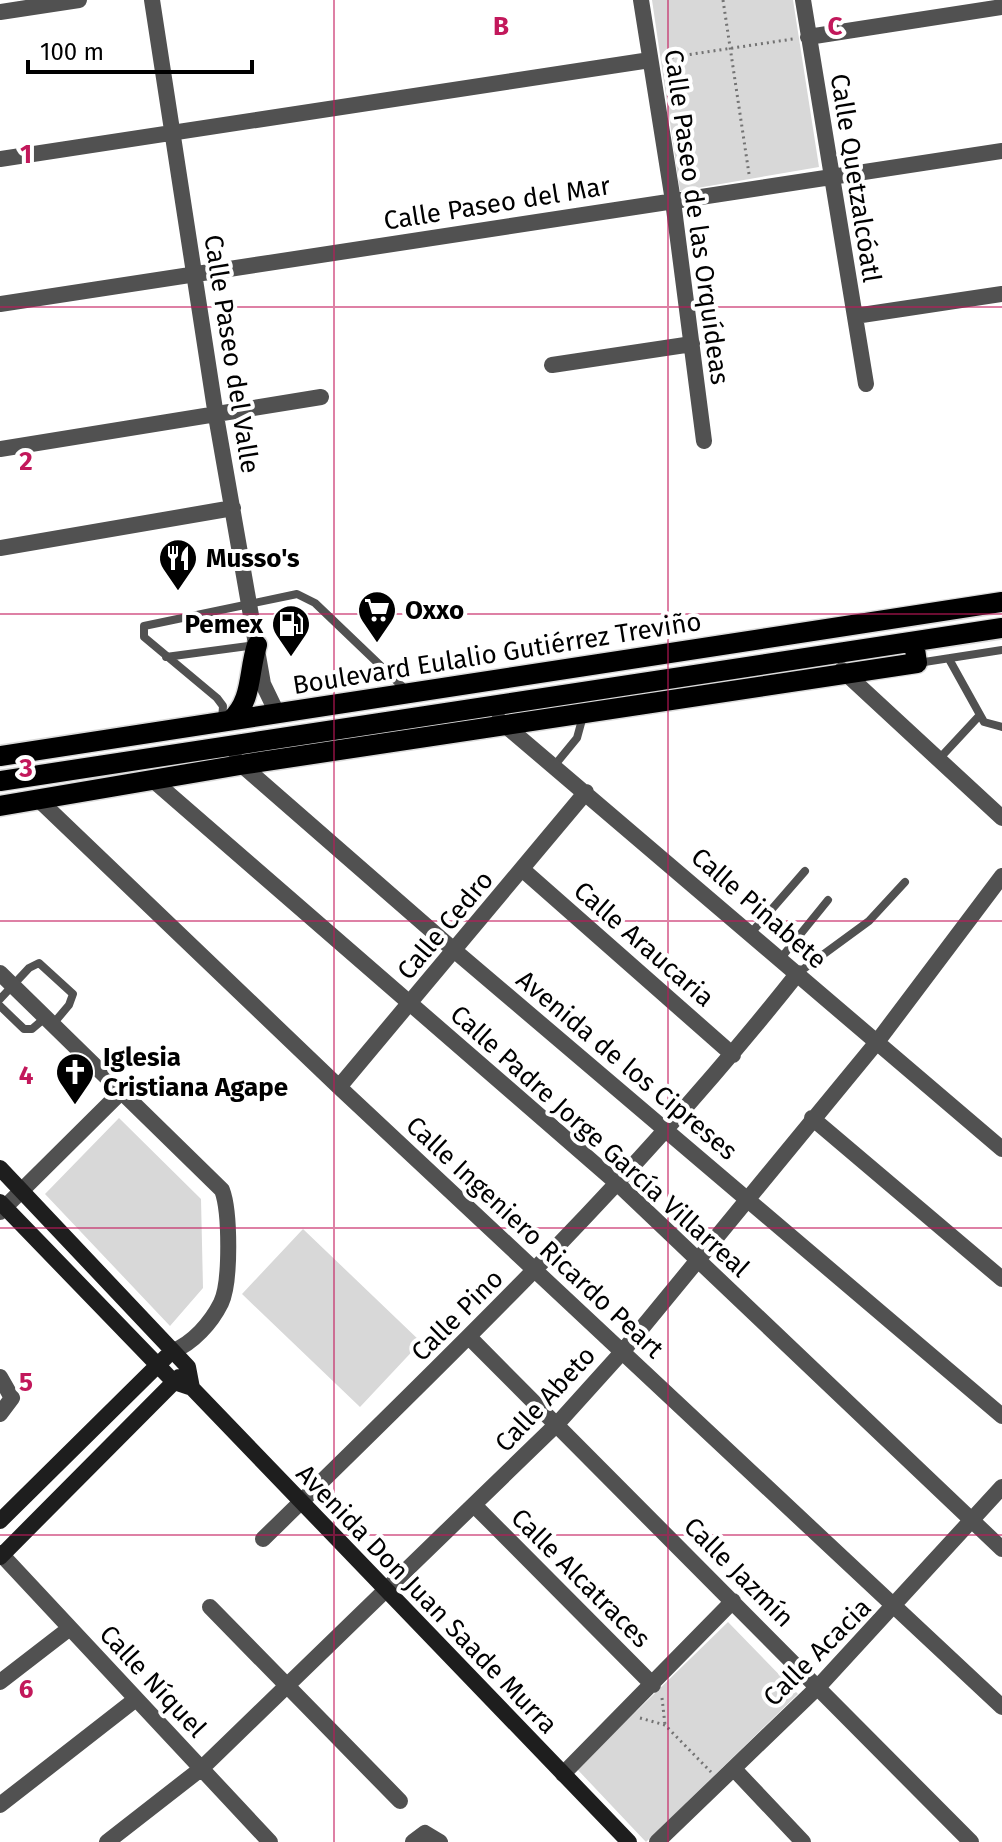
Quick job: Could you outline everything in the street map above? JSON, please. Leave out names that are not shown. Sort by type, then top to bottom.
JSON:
[{"type":"main road","name":"Boulevard Eulalio Gutiérrez Treviño","points":[[0,756],[1002,602]]},
{"type":"main road","name":"Boulevard Eulalio Gutiérrez Treviño","points":[[0,781],[1002,628]]},
{"type":"main road","points":[[0,806],[240,765],[917,663],[914,642]]},
{"type":"main road","points":[[226,721],[245,705],[249,694],[248,671],[257,645]]},
{"type":"main road","points":[[277,713],[294,725],[334,729]]},
{"type":"street","points":[[0,12],[79,0]]},
{"type":"street","name":"Calle Paseo del Valle","points":[[152,0],[216,416],[263,684],[277,713]]},
{"type":"street","name":"Calle Paseo de las Orquídeas","points":[[641,0],[673,201],[704,441]]},
{"type":"street","name":"Calle Quetzalcóatl","points":[[803,0],[866,384]]},
{"type":"street","points":[[808,37],[1002,7]]},
{"type":"street","points":[[0,159],[650,60]]},
{"type":"street","name":"Calle Paseo del Mar","points":[[0,304],[1002,151]]},
{"type":"street","points":[[855,316],[1002,294]]},
{"type":"street","points":[[552,365],[692,344]]},
{"type":"street","points":[[0,449],[321,397]]},
{"type":"street","points":[[0,548],[233,508]]},
{"type":"street","points":[[826,654],[1002,818]]},
{"type":"street","name":"Calle Pinabete","points":[[483,706],[1002,1149]]},
{"type":"street","name":"Avenida de los Cipreses","points":[[226,746],[240,765],[455,951],[1002,1416]]},
{"type":"street","name":"Calle Padre Jorge García Villarreal","points":[[154,781],[618,1184],[974,1519],[1002,1549]]},
{"type":"street","name":"Calle Cedro","points":[[339,1087],[586,792]]},
{"type":"street","name":"Calle Ingeniero Ricardo Peart","points":[[38,799],[339,1087],[897,1605],[1002,1707]]},
{"type":"street","name":"Calle Araucaria","points":[[523,870],[733,1055]]},
{"type":"street","name":"Calle Abeto","points":[[107,1842],[202,1768],[558,1423],[623,1351],[877,1042],[1002,876]]},
{"type":"street","name":"Calle Pino","points":[[263,1539],[470,1338],[618,1184],[733,1055],[798,973]]},
{"type":"street","points":[[0,1521],[158,1365],[173,1351],[189,1344],[215,1312],[224,1293],[227,1202],[215,1179],[6,979]]},
{"type":"street","points":[[2,1207],[122,1091]]},
{"type":"street","points":[[812,1118],[1002,1279]]},
{"type":"street","points":[[0,1168],[188,1367]]},
{"type":"street","name":"Avenida Don Juan Saade Murra","points":[[2,1207],[174,1382],[192,1388],[629,1842]]},
{"type":"street","name":"Calle Jazmín","points":[[470,1338],[558,1423],[971,1842]]},
{"type":"street","points":[[189,1344],[188,1367],[192,1388]]},
{"type":"street","points":[[1,1555],[188,1367]]},
{"type":"street","points":[[0,1377],[12,1398],[0,1414]]},
{"type":"street","name":"Calle Acacia","points":[[657,1842],[819,1686],[897,1605],[1002,1487]]},
{"type":"street","name":"Calle Alcatraces","points":[[475,1506],[656,1681]]},
{"type":"street","name":"Calle Níquel","points":[[1,1555],[268,1841]]},
{"type":"street","points":[[563,1774],[733,1601]]},
{"type":"street","points":[[210,1607],[400,1801]]},
{"type":"street","points":[[0,1682],[70,1628]]},
{"type":"street","points":[[0,1805],[136,1699]]},
{"type":"street","points":[[734,1769],[803,1842]]},
{"type":"street","points":[[419,1837],[440,1842]]},
{"type":"lane","points":[[226,721],[223,706],[217,698],[144,637],[144,626],[282,596],[305,597],[409,693]]},
{"type":"lane","points":[[166,657],[257,645]]},
{"type":"lane","points":[[917,663],[1002,650]]},
{"type":"lane","points":[[949,659],[979,716],[989,726],[1002,727]]},
{"type":"lane","points":[[554,766],[577,738],[583,714]]},
{"type":"lane","points":[[938,759],[979,716]]},
{"type":"lane","points":[[751,933],[805,871]]},
{"type":"lane","points":[[798,973],[869,921],[905,882]]},
{"type":"lane","points":[[781,958],[828,900]]},
{"type":"lane","points":[[0,999],[6,979],[39,963],[71,990],[73,999],[50,1020],[32,1029],[24,1029],[0,1006]]},
{"type":"path","points":[[723,0],[752,189]]},
{"type":"path","points":[[650,60],[808,37]]},
{"type":"path","points":[[656,1681],[665,1725]]},
{"type":"path","points":[[624,1714],[665,1725],[721,1781]]},
{"type":"shaded area","points":[[652,0],[793,0],[819,167],[680,191]]},
{"type":"shaded area","points":[[119,1118],[201,1199],[203,1288],[170,1326],[45,1194]]},
{"type":"shaded area","points":[[303,1229],[421,1342],[360,1407],[242,1294]]},
{"type":"shaded area","points":[[728,1622],[798,1694],[646,1842],[577,1769]]},
{"type":"place","name":"Musso's","points":[[178,592]]},
{"type":"place","name":"Oxxo","points":[[377,644]]},
{"type":"place","name":"Pemex","points":[[291,658]]},
{"type":"place","name":"Iglesia Cristiana Agape","points":[[75,1106]]}]
